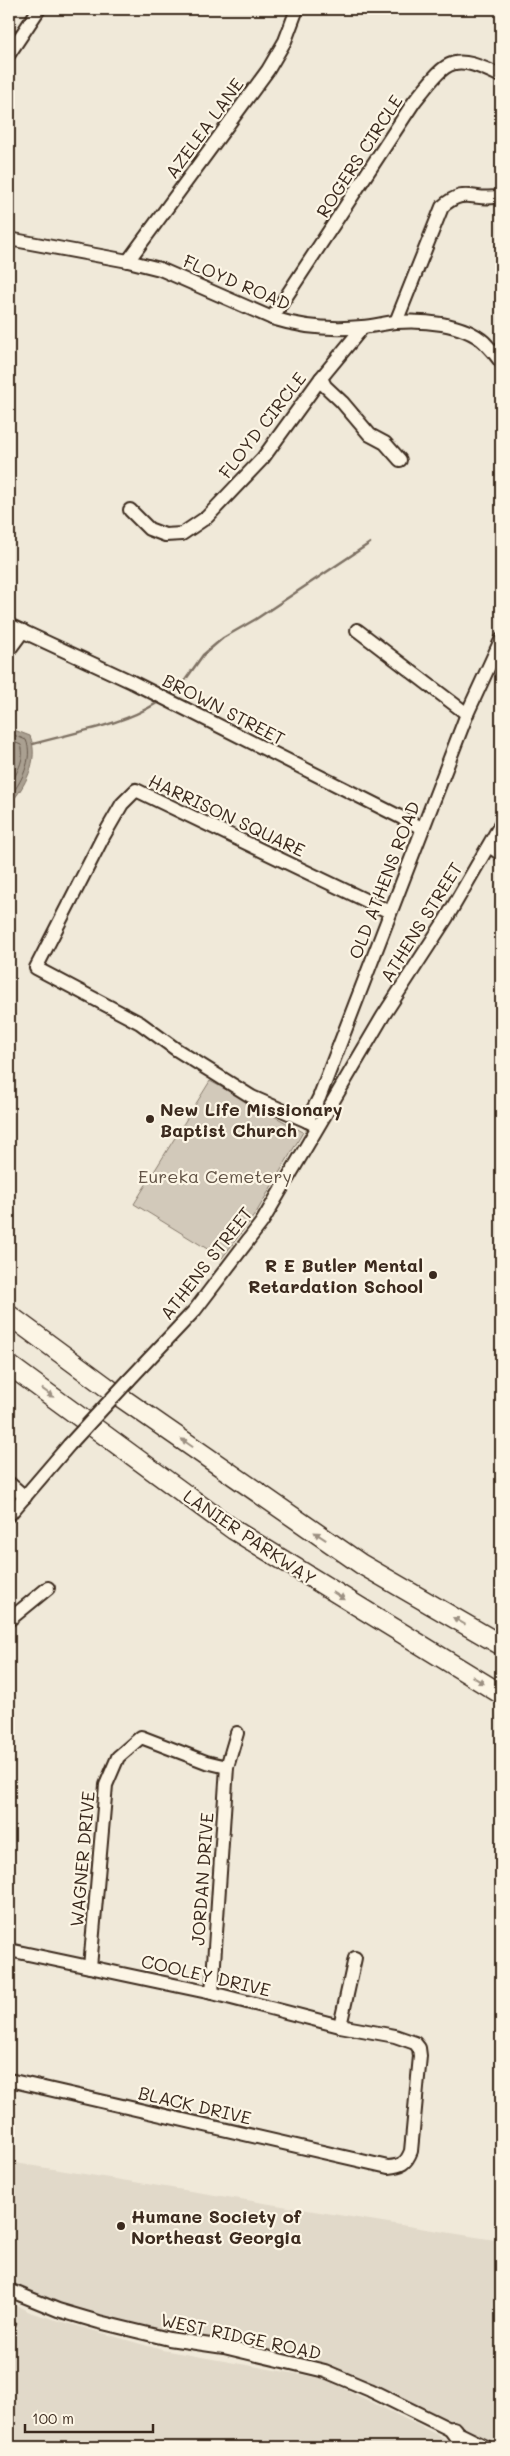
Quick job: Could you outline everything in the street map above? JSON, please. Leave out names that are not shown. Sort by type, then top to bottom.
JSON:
[{"type":"highway","points":[[9,1315],[116,1394],[361,1564],[501,1645]]},
{"type":"highway","name":"LANIER PARKWAY","points":[[9,1365],[234,1530],[501,1694]]},
{"type":"main road","points":[[453,2430],[465,2447]]},
{"type":"street","points":[[9,54],[38,9]]},
{"type":"street","name":"AZELEA LANE","points":[[128,261],[268,70],[285,41],[297,9]]},
{"type":"street","name":"ROGERS CIRCLE","points":[[272,318],[414,102],[437,73],[450,62],[466,61],[501,76]]},
{"type":"street","points":[[396,322],[442,207],[453,197],[468,194],[488,199],[501,196]]},
{"type":"street","name":"FLOYD ROAD","points":[[10,242],[128,261],[180,276],[272,318],[307,326],[363,327],[396,322],[444,325],[460,330],[482,341],[501,362]]},
{"type":"street","name":"FLOYD CIRCLE","points":[[130,510],[149,529],[165,535],[182,534],[207,517],[258,464],[321,378],[363,327]]},
{"type":"street","points":[[321,378],[325,386],[342,402],[370,435],[385,443],[400,460]]},
{"type":"street","name":"BROWN STREET","points":[[9,625],[132,682],[422,828]]},
{"type":"street","points":[[357,630],[467,714]]},
{"type":"street","points":[[9,650],[23,631]]},
{"type":"street","name":"OLD ATHENS ROAD","points":[[307,1121],[319,1098],[467,714],[501,640]]},
{"type":"street","name":"HARRISON SQUARE","points":[[307,1121],[252,1098],[176,1050],[140,1023],[36,968],[103,837],[122,804],[136,790],[390,912]]},
{"type":"street","name":"ATHENS STREET","points":[[9,1515],[69,1444],[196,1310],[262,1222],[383,1016],[446,919],[501,824]]},
{"type":"street","points":[[489,846],[501,854]]},
{"type":"street","points":[[307,1121],[318,1128]]},
{"type":"street","points":[[9,1484],[25,1497]]},
{"type":"street","points":[[9,1617],[48,1588]]},
{"type":"street","name":"JORDAN DRIVE","points":[[212,1993],[226,1767],[237,1733]]},
{"type":"street","name":"WAGNER DRIVE","points":[[90,1967],[106,1785],[118,1757],[141,1737],[206,1762],[226,1767]]},
{"type":"street","name":"COOLEY DRIVE","points":[[9,1950],[212,1993],[340,2026],[395,2036]]},
{"type":"street","points":[[340,2026],[355,1958]]},
{"type":"street","name":"BLACK DRIVE","points":[[9,2080],[388,2167],[400,2166],[407,2161],[411,2151],[419,2048],[415,2043],[395,2036]]},
{"type":"street","name":"WEST RIDGE ROAD","points":[[9,2290],[50,2307],[169,2340],[224,2347],[325,2371],[370,2390],[486,2447]]},
{"type":"shaded area","points":[[9,2162],[501,2241],[501,2447],[475,2447],[341,2373],[88,2318],[9,2287]]},
{"type":"shaded area","points":[[9,2302],[32,2313],[162,2350],[325,2379],[448,2440],[453,2447],[9,2447]]},
{"type":"green space","name":"Eureka Cemetery","points":[[210,1081],[303,1132],[256,1213],[222,1258],[134,1204]]},
{"type":"water","points":[[9,728],[30,736],[33,754],[32,764],[25,782],[9,805]]},
{"type":"waterway","points":[[171,694],[181,686],[203,655],[223,638],[256,619],[370,543]]},
{"type":"waterway","points":[[33,744],[113,723],[157,703]]},
{"type":"railway","points":[[9,2346],[16,2323]]},
{"type":"place","name":"New Life Missionary Baptist Church","points":[[150,1119]]},
{"type":"place","name":"R E Butler Mental Retardation School","points":[[433,1275]]},
{"type":"place","name":"Humane Society of Northeast Georgia","points":[[121,2226]]}]
